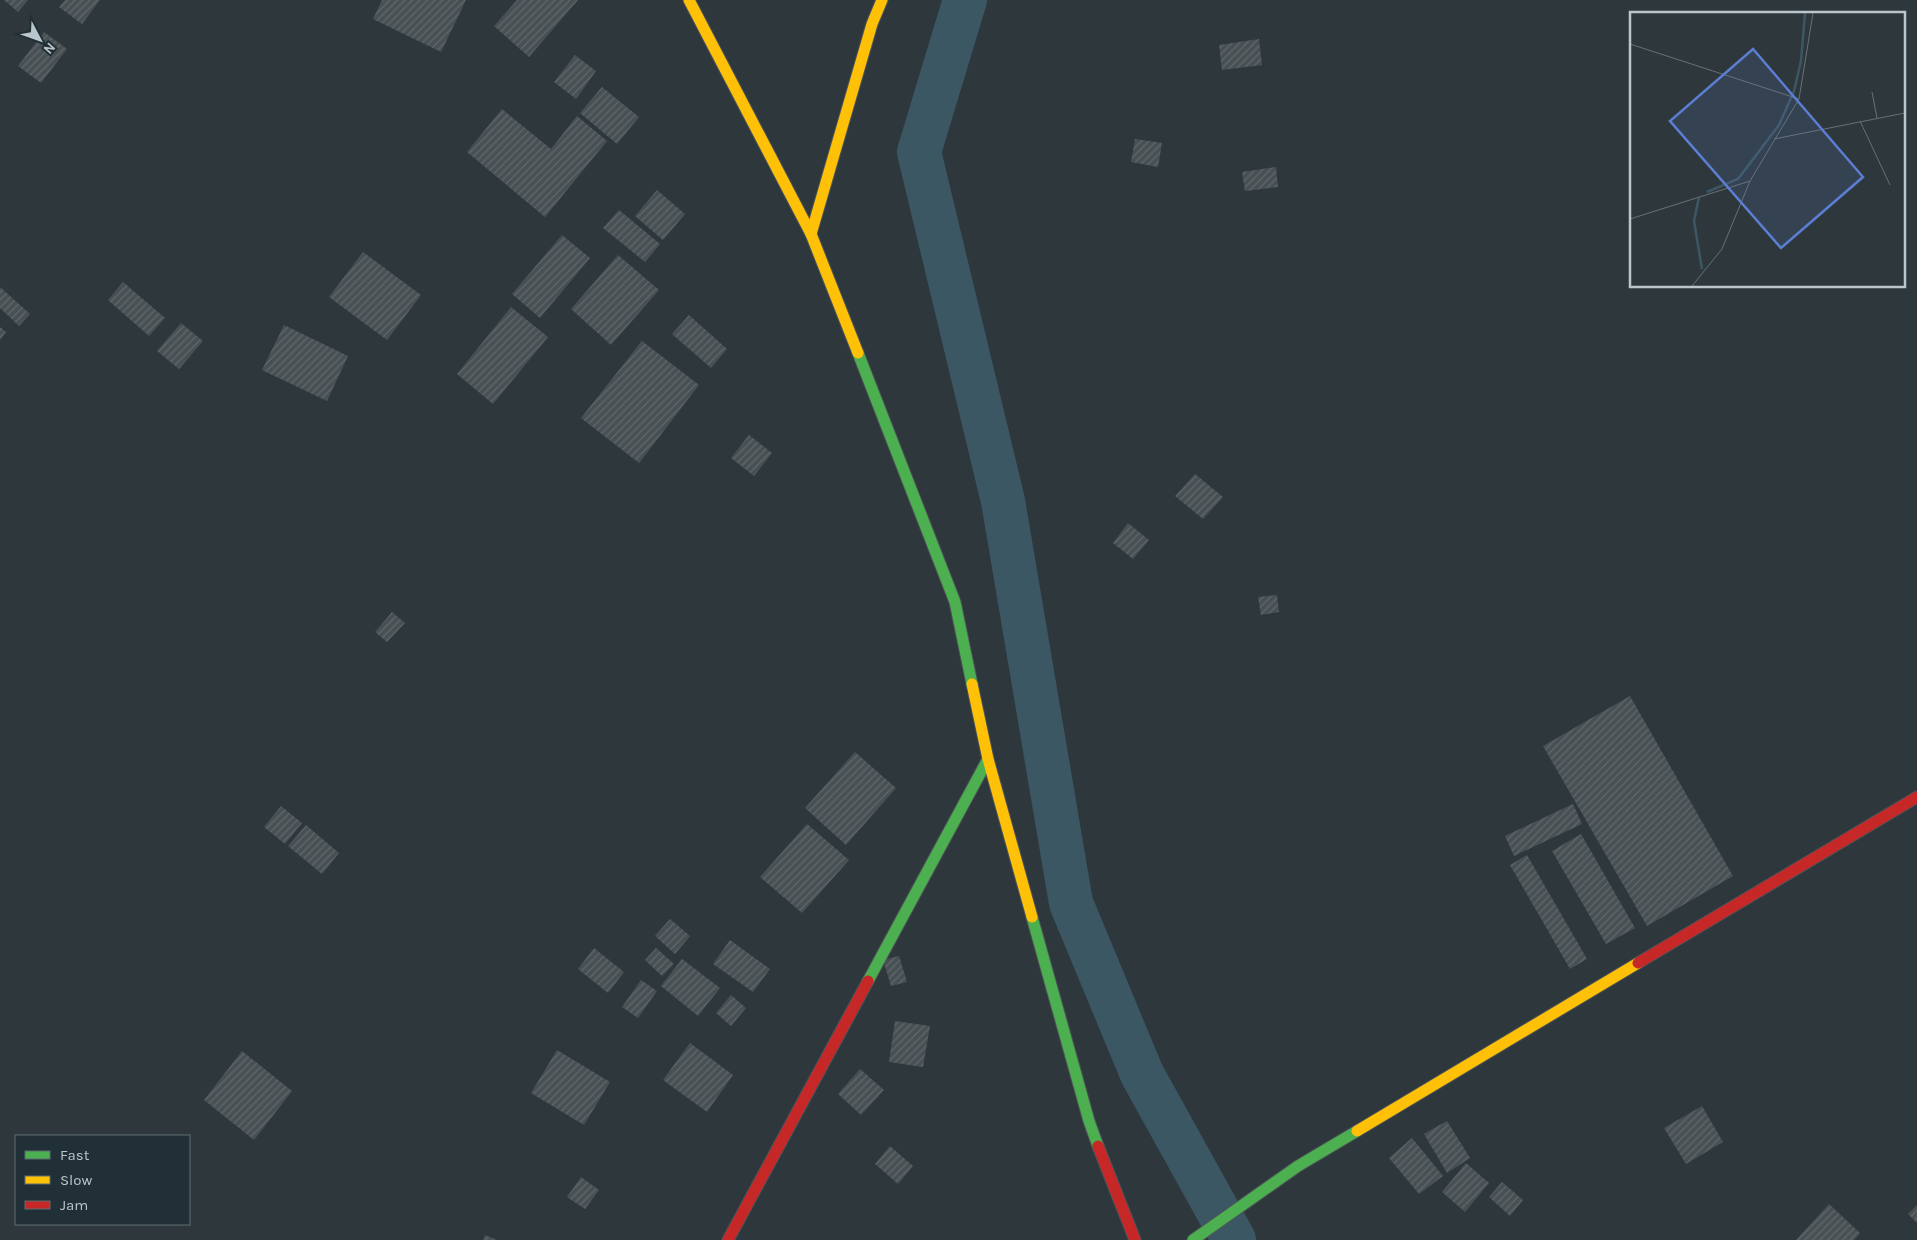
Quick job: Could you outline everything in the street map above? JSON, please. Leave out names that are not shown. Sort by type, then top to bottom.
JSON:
[{"type":"street","points":[[689,0],[811,234],[955,602],[988,760],[1089,1122],[1135,1240]]},
{"type":"street","points":[[811,234],[872,24],[882,0]]},
{"type":"street","points":[[728,1240],[988,760]]},
{"type":"street","points":[[1193,1240],[1298,1166],[1917,797]]},
{"type":"building","points":[[4,0],[28,0],[18,12]]},
{"type":"building","points":[[65,0],[100,0],[82,24],[59,7]]},
{"type":"building","points":[[382,0],[466,0],[441,52],[373,19]]},
{"type":"building","points":[[517,0],[578,0],[529,57],[494,26]]},
{"type":"building","points":[[44,32],[67,49],[41,83],[18,66]]},
{"type":"building","points":[[1259,39],[1262,65],[1222,70],[1219,45]]},
{"type":"building","points":[[575,55],[596,71],[576,99],[554,82]]},
{"type":"building","points":[[602,87],[639,117],[617,144],[580,113]]},
{"type":"building","points":[[502,109],[551,149],[577,116],[607,141],[545,217],[467,152]]},
{"type":"building","points":[[1135,139],[1162,143],[1158,167],[1131,162]]},
{"type":"building","points":[[1276,167],[1278,187],[1245,191],[1242,172]]},
{"type":"building","points":[[657,190],[685,214],[663,240],[635,216]]},
{"type":"building","points":[[619,210],[660,244],[645,262],[603,228]]},
{"type":"building","points":[[562,235],[590,258],[540,318],[512,294]]},
{"type":"building","points":[[363,252],[421,295],[387,340],[329,297]]},
{"type":"building","points":[[618,255],[659,290],[611,345],[571,309]]},
{"type":"building","points":[[123,282],[165,318],[149,336],[108,300]]},
{"type":"building","points":[[0,287],[30,314],[19,326],[0,308]]},
{"type":"building","points":[[511,307],[548,337],[493,404],[457,374]]},
{"type":"building","points":[[689,315],[727,349],[711,368],[672,334]]},
{"type":"building","points":[[181,323],[203,341],[179,369],[157,351]]},
{"type":"building","points":[[284,325],[348,356],[327,401],[262,370]]},
{"type":"building","points":[[0,327],[6,332],[0,340]]},
{"type":"building","points":[[642,341],[699,385],[639,463],[581,418]]},
{"type":"building","points":[[749,435],[772,453],[754,476],[731,458]]},
{"type":"building","points":[[1195,474],[1223,497],[1203,519],[1175,496]]},
{"type":"building","points":[[1128,523],[1149,540],[1133,559],[1113,543]]},
{"type":"building","points":[[1277,595],[1279,612],[1261,615],[1258,597]]},
{"type":"building","points":[[392,612],[405,623],[387,642],[375,632]]},
{"type":"building","points":[[1630,696],[1733,876],[1647,926],[1543,746]]},
{"type":"building","points":[[855,752],[896,788],[846,845],[805,808]]},
{"type":"building","points":[[1573,804],[1582,824],[1514,856],[1505,836]]},
{"type":"building","points":[[281,806],[302,823],[285,844],[264,827]]},
{"type":"building","points":[[807,824],[849,860],[802,913],[760,877]]},
{"type":"building","points":[[306,825],[339,853],[322,874],[288,846]]},
{"type":"building","points":[[1581,834],[1635,928],[1606,944],[1552,851]]},
{"type":"building","points":[[1527,855],[1587,959],[1570,969],[1510,865]]},
{"type":"building","points":[[670,919],[690,936],[675,954],[655,936]]},
{"type":"building","points":[[730,940],[770,969],[753,992],[713,964]]},
{"type":"building","points":[[594,948],[624,972],[608,993],[578,969]]},
{"type":"building","points":[[656,948],[674,964],[662,976],[645,960]]},
{"type":"building","points":[[899,956],[907,982],[891,986],[883,960]]},
{"type":"building","points":[[682,959],[720,988],[698,1016],[661,986]]},
{"type":"building","points":[[641,980],[657,991],[638,1018],[622,1007]]},
{"type":"building","points":[[731,995],[746,1008],[731,1026],[716,1013]]},
{"type":"building","points":[[895,1021],[930,1026],[923,1067],[889,1062]]},
{"type":"building","points":[[690,1043],[733,1075],[707,1112],[663,1080]]},
{"type":"building","points":[[557,1050],[610,1082],[584,1125],[531,1093]]},
{"type":"building","points":[[242,1051],[292,1091],[254,1140],[204,1100]]},
{"type":"building","points":[[860,1069],[884,1090],[861,1115],[838,1094]]},
{"type":"building","points":[[1702,1106],[1723,1142],[1686,1164],[1664,1128]]},
{"type":"building","points":[[1447,1121],[1470,1158],[1447,1173],[1424,1134]]},
{"type":"building","points":[[1412,1138],[1443,1176],[1419,1194],[1389,1158]]},
{"type":"building","points":[[890,1146],[913,1166],[898,1184],[875,1164]]},
{"type":"building","points":[[1466,1163],[1489,1183],[1465,1212],[1442,1192]]},
{"type":"building","points":[[581,1177],[599,1190],[585,1209],[567,1197]]},
{"type":"building","points":[[1502,1182],[1523,1200],[1510,1216],[1489,1197]]},
{"type":"building","points":[[1829,1204],[1860,1233],[1854,1240],[1796,1240]]},
{"type":"building","points":[[1917,1205],[1917,1223],[1908,1214]]},
{"type":"building","points":[[485,1235],[497,1240],[483,1240]]},
{"type":"waterway","points":[[965,0],[919,152],[1003,501],[1071,903],[1142,1074],[1234,1240]]},
{"type":"traffic: fast","points":[[858,353],[955,602],[972,684]]},
{"type":"traffic: fast","points":[[868,981],[988,759]]},
{"type":"traffic: fast","points":[[1032,917],[1089,1121],[1098,1146]]},
{"type":"traffic: fast","points":[[1193,1240],[1298,1166],[1357,1131]]},
{"type":"traffic: slow","points":[[689,0],[811,234],[858,353]]},
{"type":"traffic: slow","points":[[811,234],[872,24],[882,0]]},
{"type":"traffic: slow","points":[[972,684],[988,759],[1032,917]]},
{"type":"traffic: slow","points":[[1357,1131],[1638,963]]},
{"type":"traffic: jam","points":[[1638,963],[1917,797]]},
{"type":"traffic: jam","points":[[728,1240],[868,981]]},
{"type":"traffic: jam","points":[[1098,1146],[1135,1240]]}]
